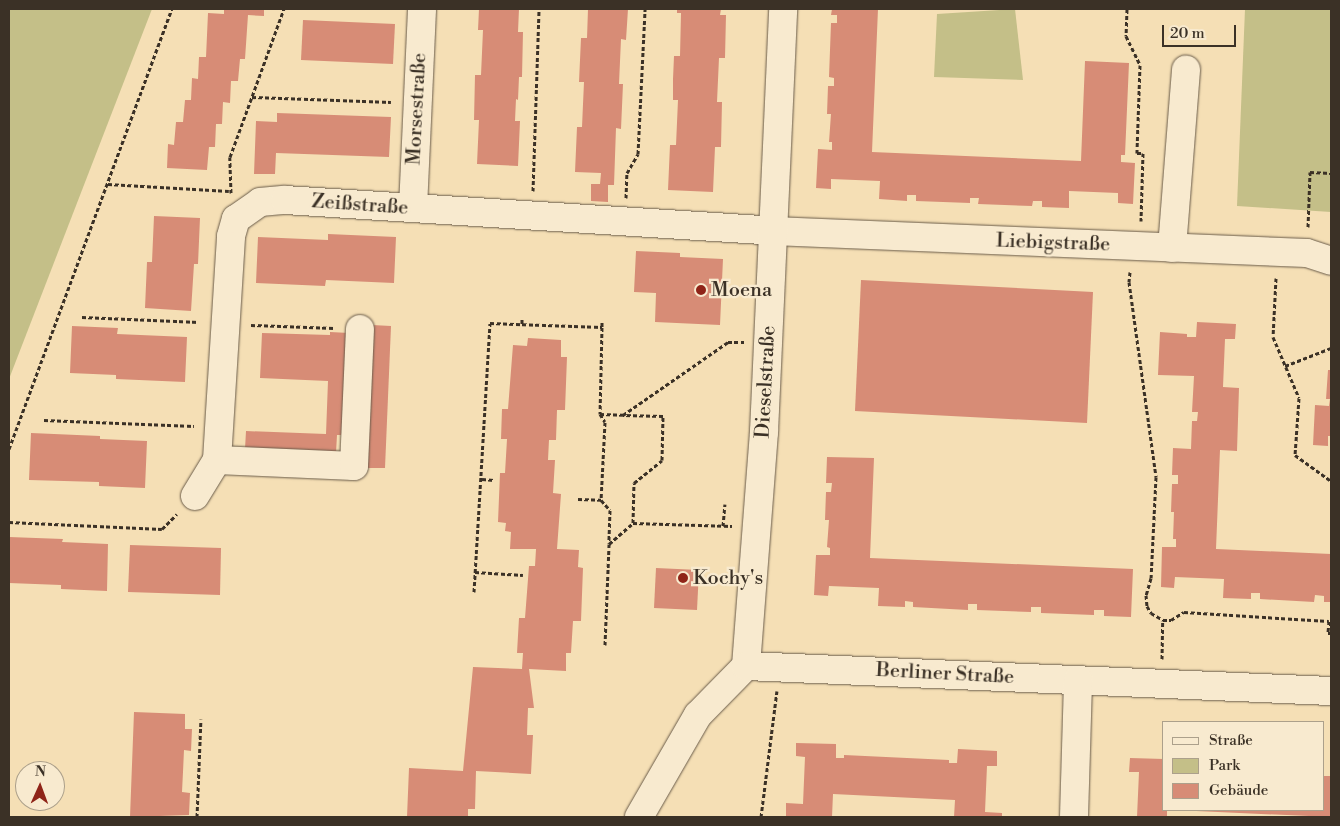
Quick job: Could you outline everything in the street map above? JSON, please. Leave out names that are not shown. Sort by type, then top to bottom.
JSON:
[{"type":"street","name":"Morsestraße","points":[[413,208],[422,9]]},
{"type":"street","name":"Dieselstraße","points":[[746,666],[758,527],[783,9]]},
{"type":"street","points":[[1172,248],[1186,70]]},
{"type":"street","name":"Zeißstraße","points":[[237,201],[285,200],[773,231]]},
{"type":"street","points":[[195,496],[217,460],[230,236],[236,219],[237,201]]},
{"type":"street","name":"Liebigstraße","points":[[773,231],[1277,252],[1319,257]]},
{"type":"street","points":[[217,460],[354,466],[360,329]]},
{"type":"street","points":[[639,817],[698,715],[746,666]]},
{"type":"street","name":"Berliner Straße","points":[[746,666],[1331,691]]},
{"type":"street","points":[[1074,817],[1078,680]]},
{"type":"path","points":[[9,449],[172,9]]},
{"type":"path","points":[[108,184],[237,201],[230,157],[284,9]]},
{"type":"path","points":[[532,216],[539,9]]},
{"type":"path","points":[[625,222],[627,173],[638,154],[644,9]]},
{"type":"path","points":[[1127,9],[1126,36],[1140,65],[1137,153],[1143,153],[1136,246],[1129,282],[1156,477],[1151,578],[1146,594],[1147,606],[1151,613],[1163,620],[1171,620],[1184,612],[1328,620],[1328,633],[1331,633]]},
{"type":"path","points":[[252,97],[418,103]]},
{"type":"path","points":[[1319,257],[1310,172],[1331,173]]},
{"type":"path","points":[[1277,252],[1273,337],[1299,398],[1295,455],[1331,481]]},
{"type":"path","points":[[82,317],[360,329]]},
{"type":"path","points":[[522,318],[522,324]]},
{"type":"path","points":[[602,322],[600,414],[605,422],[601,500],[610,510],[605,645]]},
{"type":"path","points":[[474,592],[478,484],[482,479],[490,323],[602,327]]},
{"type":"path","points":[[623,415],[728,342],[768,342]]},
{"type":"path","points":[[1285,366],[1331,348]]},
{"type":"path","points":[[600,414],[663,416],[662,460],[634,484],[633,523]]},
{"type":"path","points":[[44,420],[219,427]]},
{"type":"path","points":[[482,479],[494,480]]},
{"type":"path","points":[[9,522],[162,529],[195,496]]},
{"type":"path","points":[[578,499],[601,500]]},
{"type":"path","points":[[723,526],[725,504]]},
{"type":"path","points":[[609,544],[633,523],[758,527]]},
{"type":"path","points":[[475,572],[524,575]]},
{"type":"path","points":[[1160,684],[1163,620]]},
{"type":"path","points":[[761,817],[777,699],[779,667]]},
{"type":"path","points":[[197,817],[201,719]]},
{"type":"green space","points":[[9,9],[152,9],[9,379]]},
{"type":"green space","points":[[1015,9],[1023,80],[934,77],[937,14]]},
{"type":"green space","points":[[1245,9],[1331,9],[1331,212],[1237,206]]},
{"type":"building","points":[[224,9],[264,9],[264,16],[248,15],[245,59],[240,59],[238,81],[231,81],[230,103],[223,102],[222,124],[216,124],[215,147],[209,147],[207,170],[167,168],[168,144],[174,145],[176,122],[183,122],[185,100],[191,100],[192,78],[198,79],[199,57],[206,57],[208,13],[224,14]]},
{"type":"building","points":[[479,9],[519,9],[518,32],[523,32],[522,77],[519,77],[515,121],[520,121],[518,166],[477,164],[479,120],[474,120],[475,75],[481,75],[483,30],[478,30]]},
{"type":"building","points":[[588,9],[628,9],[626,40],[621,39],[619,84],[623,84],[621,129],[616,128],[614,185],[608,185],[608,202],[591,201],[591,184],[600,184],[601,173],[575,172],[577,127],[582,127],[584,82],[579,82],[581,38],[587,38]]},
{"type":"building","points":[[677,9],[721,9],[720,15],[726,15],[725,58],[719,58],[717,102],[722,102],[721,147],[715,147],[713,192],[668,190],[670,145],[676,145],[678,100],[673,100],[673,79],[674,56],[680,56],[681,13],[677,13]]},
{"type":"building","points":[[832,9],[878,9],[872,152],[1081,161],[1085,61],[1129,63],[1125,155],[1121,155],[1121,162],[1135,163],[1133,204],[1118,203],[1118,193],[1069,191],[1069,208],[1042,207],[1042,201],[1033,201],[1032,206],[978,204],[979,198],[970,198],[970,203],[916,201],[916,195],[907,195],[907,201],[879,199],[880,181],[831,179],[831,189],[816,188],[818,149],[832,150],[832,142],[829,142],[831,114],[827,114],[828,86],[834,86],[834,78],[829,77],[831,23],[837,23],[837,15],[831,15]]},
{"type":"building","points":[[303,20],[395,24],[393,64],[301,60]]},
{"type":"building","points":[[277,113],[391,117],[389,157],[276,153],[275,174],[254,174],[256,121],[277,122]]},
{"type":"building","points":[[154,216],[200,218],[198,264],[194,264],[191,311],[145,308],[147,262],[152,262]]},
{"type":"building","points":[[328,234],[396,237],[394,283],[326,280],[325,286],[256,283],[258,237],[328,240]]},
{"type":"building","points":[[636,251],[680,253],[680,257],[723,259],[720,325],[655,322],[656,293],[634,292]]},
{"type":"building","points":[[861,280],[1093,292],[1087,423],[855,411]]},
{"type":"building","points":[[1197,322],[1236,324],[1235,339],[1225,339],[1223,387],[1239,388],[1237,451],[1220,450],[1216,549],[1331,554],[1331,602],[1324,602],[1324,596],[1315,595],[1314,602],[1260,599],[1260,593],[1251,593],[1251,599],[1223,598],[1224,579],[1175,577],[1174,588],[1161,587],[1162,547],[1176,547],[1176,539],[1173,539],[1174,512],[1171,512],[1172,484],[1178,484],[1178,475],[1172,475],[1173,448],[1191,449],[1192,421],[1197,421],[1198,412],[1192,412],[1194,376],[1158,375],[1160,332],[1187,334],[1187,337],[1196,337]]},
{"type":"building","points":[[372,325],[391,326],[385,468],[365,468]]},
{"type":"building","points":[[72,326],[118,328],[117,334],[187,337],[185,382],[116,379],[116,375],[70,373]]},
{"type":"building","points":[[330,332],[349,333],[345,435],[337,435],[336,453],[245,449],[246,431],[326,434],[328,381],[260,378],[262,333],[330,335]]},
{"type":"building","points":[[528,338],[561,340],[561,357],[567,357],[565,410],[557,410],[556,440],[549,440],[548,460],[555,460],[553,493],[561,494],[557,549],[579,550],[578,567],[583,568],[581,621],[573,621],[571,653],[566,653],[566,671],[529,669],[534,708],[528,708],[527,735],[533,735],[531,774],[476,771],[475,809],[468,809],[468,817],[407,817],[409,768],[463,771],[473,667],[522,669],[523,653],[517,653],[519,618],[525,618],[529,566],[535,566],[536,549],[510,549],[511,532],[505,531],[506,523],[498,522],[500,473],[505,473],[507,439],[501,439],[502,409],[508,409],[513,345],[527,346]]},
{"type":"building","points":[[1328,370],[1331,370],[1331,436],[1328,436],[1328,446],[1313,445],[1315,405],[1329,406],[1330,399],[1326,399]]},
{"type":"building","points":[[31,433],[100,436],[100,439],[147,441],[145,488],[99,486],[99,482],[29,480]]},
{"type":"building","points":[[827,457],[874,458],[870,558],[1133,569],[1131,617],[1104,616],[1104,610],[1094,610],[1094,615],[1041,613],[1041,607],[1031,607],[1031,612],[977,610],[977,604],[968,604],[968,610],[913,607],[913,602],[905,601],[905,607],[878,606],[879,588],[829,586],[828,596],[814,595],[816,555],[830,555],[830,548],[827,547],[829,520],[825,520],[826,492],[831,492],[832,483],[826,483]]},
{"type":"building","points":[[9,537],[63,539],[62,542],[108,544],[107,591],[61,589],[61,585],[9,583]]},
{"type":"building","points":[[130,545],[221,548],[220,595],[128,592]]},
{"type":"building","points":[[656,568],[699,570],[697,610],[654,608]]},
{"type":"building","points":[[134,712],[185,714],[185,729],[192,729],[191,751],[184,750],[182,792],[190,793],[189,815],[130,817]]},
{"type":"building","points":[[796,743],[836,744],[836,758],[844,758],[844,755],[949,760],[949,763],[957,763],[958,749],[997,751],[997,766],[987,766],[985,812],[1002,813],[1002,817],[954,817],[955,800],[833,794],[832,817],[786,817],[786,803],[803,804],[805,757],[796,756]]},
{"type":"building","points":[[1130,758],[1162,759],[1162,811],[1167,811],[1167,817],[1137,817],[1139,772],[1129,772]]},
{"type":"building","points":[[1325,776],[1331,776],[1331,817],[1196,811],[1325,811]]},
{"type":"place","name":"Moena","points":[[701,290]]},
{"type":"place","name":"Kochy's","points":[[683,578]]}]
